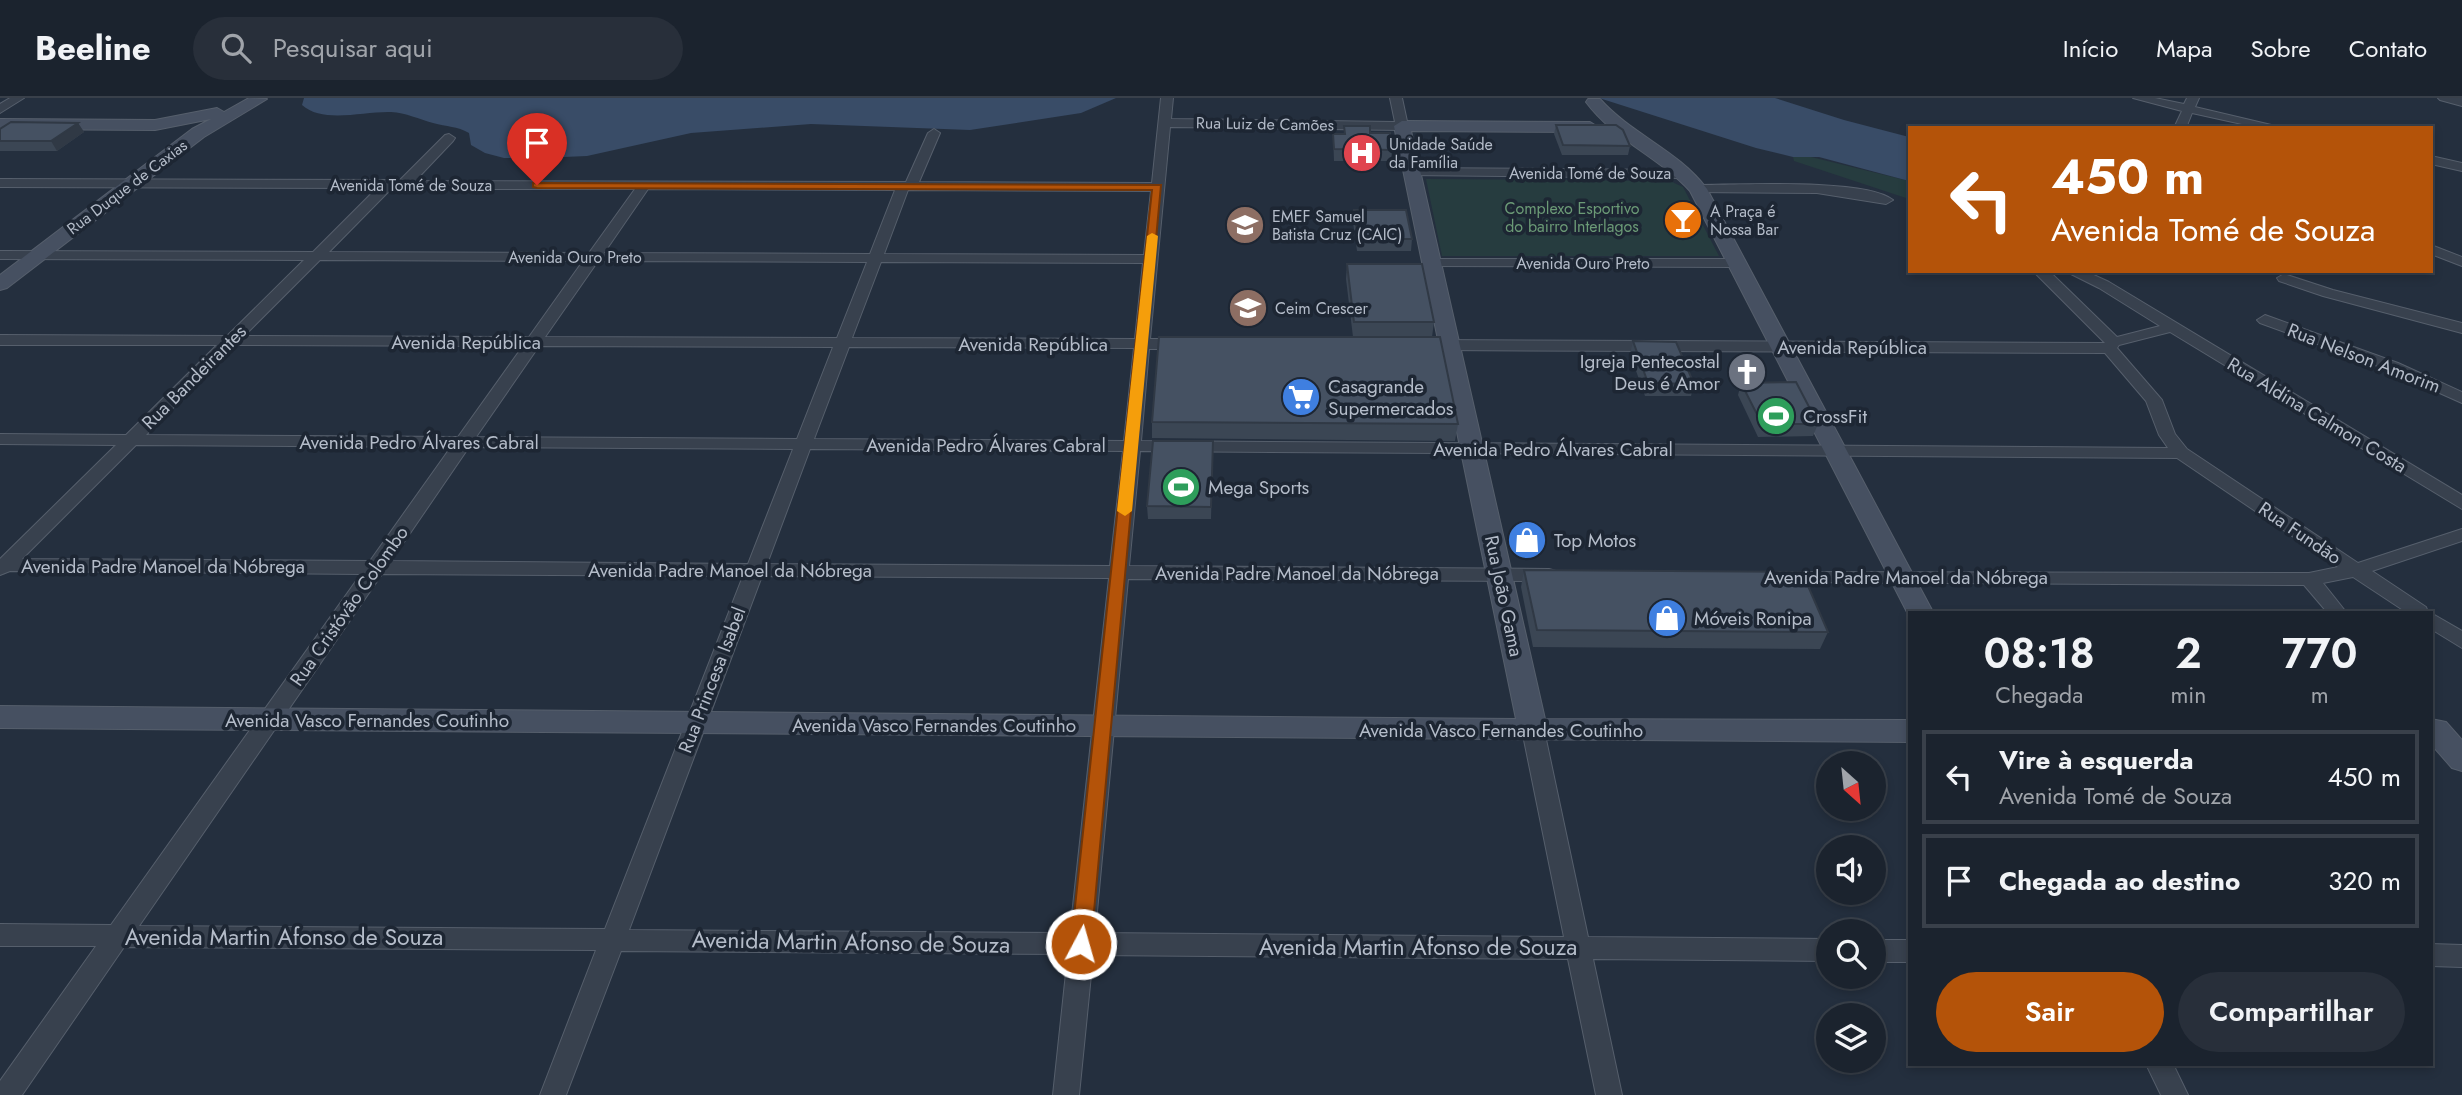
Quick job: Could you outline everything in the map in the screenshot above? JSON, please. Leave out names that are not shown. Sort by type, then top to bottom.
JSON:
[{"type":"main road","points":[[155,125],[205,117],[259,98]]},
{"type":"main road","name":"Rua Duque de Caxias","points":[[0,284],[198,133],[259,98]]},
{"type":"main road","points":[[1536,127],[1562,120],[1595,100],[1617,127],[1691,182],[1919,611]]},
{"type":"main road","points":[[0,124],[155,125],[194,127],[198,133]]},
{"type":"main road","name":"Rua Luiz de Camões","points":[[1402,126],[1617,127]]},
{"type":"main road","name":"Rua João Gama","points":[[1402,126],[1535,738]]},
{"type":"main road","name":"Avenida Vasco Fernandes Coutinho","points":[[0,717],[263,728]]},
{"type":"main road","name":"Avenida Vasco Fernandes Coutinho","points":[[0,735],[263,728],[1535,738],[1908,747]]},
{"type":"main road","name":"Avenida Vasco Fernandes Coutinho","points":[[1535,738],[1908,731]]},
{"type":"street","points":[[0,109],[18,98]]},
{"type":"street","points":[[1066,1095],[1167,98]]},
{"type":"street","name":"Rua João Gama","points":[[1396,98],[1402,126]]},
{"type":"street","points":[[2139,98],[2190,103],[2271,126]]},
{"type":"street","points":[[2444,98],[2462,102]]},
{"type":"street","points":[[2181,126],[2190,103]]},
{"type":"street","name":"Rua Luiz de Camões","points":[[1164,123],[1402,126]]},
{"type":"street","name":"Rua Princesa Isabel","points":[[552,1095],[875,258],[934,133]]},
{"type":"street","points":[[396,184],[449,138]]},
{"type":"street","points":[[2433,160],[2462,167]]},
{"type":"street","name":"Avenida Tomé de Souza","points":[[1412,172],[1691,182],[1851,192],[1886,200]]},
{"type":"street","name":"Avenida Tomé de Souza","points":[[0,183],[1157,187]]},
{"type":"street","name":"Rua Bandeirantes","points":[[2,567],[316,257],[396,184]]},
{"type":"street","name":"Rua Cristóvão Colombo","points":[[6,1095],[644,185]]},
{"type":"street","points":[[2433,250],[2462,262]]},
{"type":"street","name":"Avenida Ouro Preto","points":[[0,256],[1150,260]]},
{"type":"street","name":"Avenida Ouro Preto","points":[[1432,262],[1735,263]]},
{"type":"street","points":[[2042,273],[2111,345],[2154,400],[2167,435],[2181,453]]},
{"type":"street","name":"Rua Aldina Calmon Costa","points":[[2077,273],[2104,285],[2462,503]]},
{"type":"street","points":[[2284,278],[2328,293],[2462,328]]},
{"type":"street","name":"Rua Nelson Amorim","points":[[2265,320],[2392,366],[2462,398]]},
{"type":"street","name":"Avenida República","points":[[1426,345],[2111,345],[2172,327]]},
{"type":"street","name":"Avenida República","points":[[0,340],[1196,345]]},
{"type":"street","name":"Avenida Pedro Álvares Cabral","points":[[0,439],[2181,453]]},
{"type":"street","name":"Rua Fundão","points":[[2181,453],[2418,611]]},
{"type":"street","name":"Avenida Padre Manoel da Nóbrega","points":[[1763,576],[2309,579],[2356,570],[2462,535]]},
{"type":"street","name":"Avenida Padre Manoel da Nóbrega","points":[[2,567],[1569,575]]},
{"type":"street","points":[[2309,579],[2336,611]]},
{"type":"street","points":[[2433,621],[2462,641]]},
{"type":"street","name":"Rua João Gama","points":[[1535,738],[1609,1095]]},
{"type":"street","name":"Avenida Martin Afonso de Souza","points":[[0,935],[1816,950]]},
{"type":"street","points":[[1886,951],[1908,951]]},
{"type":"street","points":[[2433,955],[2462,956]]},
{"type":"street","points":[[2160,1066],[2175,1095]]},
{"type":"green space","points":[[1803,155],[1908,181],[1908,199],[1794,161],[1793,157]]},
{"type":"green space","name":"Complexo Esportivo do bairro Interlagos","points":[[1426,179],[1670,181],[1683,187],[1719,256],[1442,256]]},
{"type":"water","points":[[304,98],[1116,98],[1081,113],[970,130],[811,124],[691,133],[587,156],[504,158],[485,153],[471,145],[469,133],[460,129],[397,113],[321,114],[302,105]]},
{"type":"water","points":[[1599,98],[1775,98],[1908,137],[1908,181],[1819,157],[1793,157],[1756,148]]},
{"type":"building","points":[[11,122],[78,123],[51,141],[0,141],[0,129]]},
{"type":"building","points":[[1556,125],[1616,125],[1623,130],[1630,146],[1563,145]]},
{"type":"building","points":[[1344,126],[1370,126],[1370,133],[1390,133],[1392,150],[1334,149],[1333,134],[1345,134]]},
{"type":"building","points":[[1354,210],[1406,210],[1412,239],[1358,239]]},
{"type":"building","points":[[1347,264],[1422,264],[1434,322],[1354,322]]},
{"type":"building","name":"Casagrande Supermercados","points":[[1159,337],[1440,337],[1458,424],[1152,422]]},
{"type":"building","points":[[1633,341],[1676,342],[1694,384],[1648,383]]},
{"type":"building","points":[[1796,382],[1818,424],[1762,424],[1741,383]]},
{"type":"building","name":"Mega Sports","points":[[1153,441],[1213,441],[1211,507],[1147,506]]},
{"type":"building","name":"Móveis Ronipa","points":[[1524,570],[1802,572],[1828,632],[1537,630]]},
{"type":"slow traffic","points":[[1125,511],[1152,236]]},
{"type":"place","name":"Unidade Saúde da Família","points":[[1362,153]]},
{"type":"place","name":"A Praça é Nossa Bar","points":[[1683,220]]},
{"type":"place","name":"EMEF Samuel Batista Cruz (CAIC)","points":[[1245,225]]},
{"type":"place","name":"Ceim Crescer","points":[[1248,308]]},
{"type":"place","name":"Igreja Pentecostal Deus é Amor","points":[[1747,372]]},
{"type":"place","name":"Casagrande Supermercados","points":[[1301,397]]},
{"type":"place","name":"CrossFit","points":[[1776,416]]},
{"type":"place","name":"Mega Sports","points":[[1181,487]]},
{"type":"place","name":"Top Motos","points":[[1527,540]]},
{"type":"place","name":"Móveis Ronipa","points":[[1667,618]]},
{"type":"route","points":[[537,185],[1157,187],[1081,944]]}]
